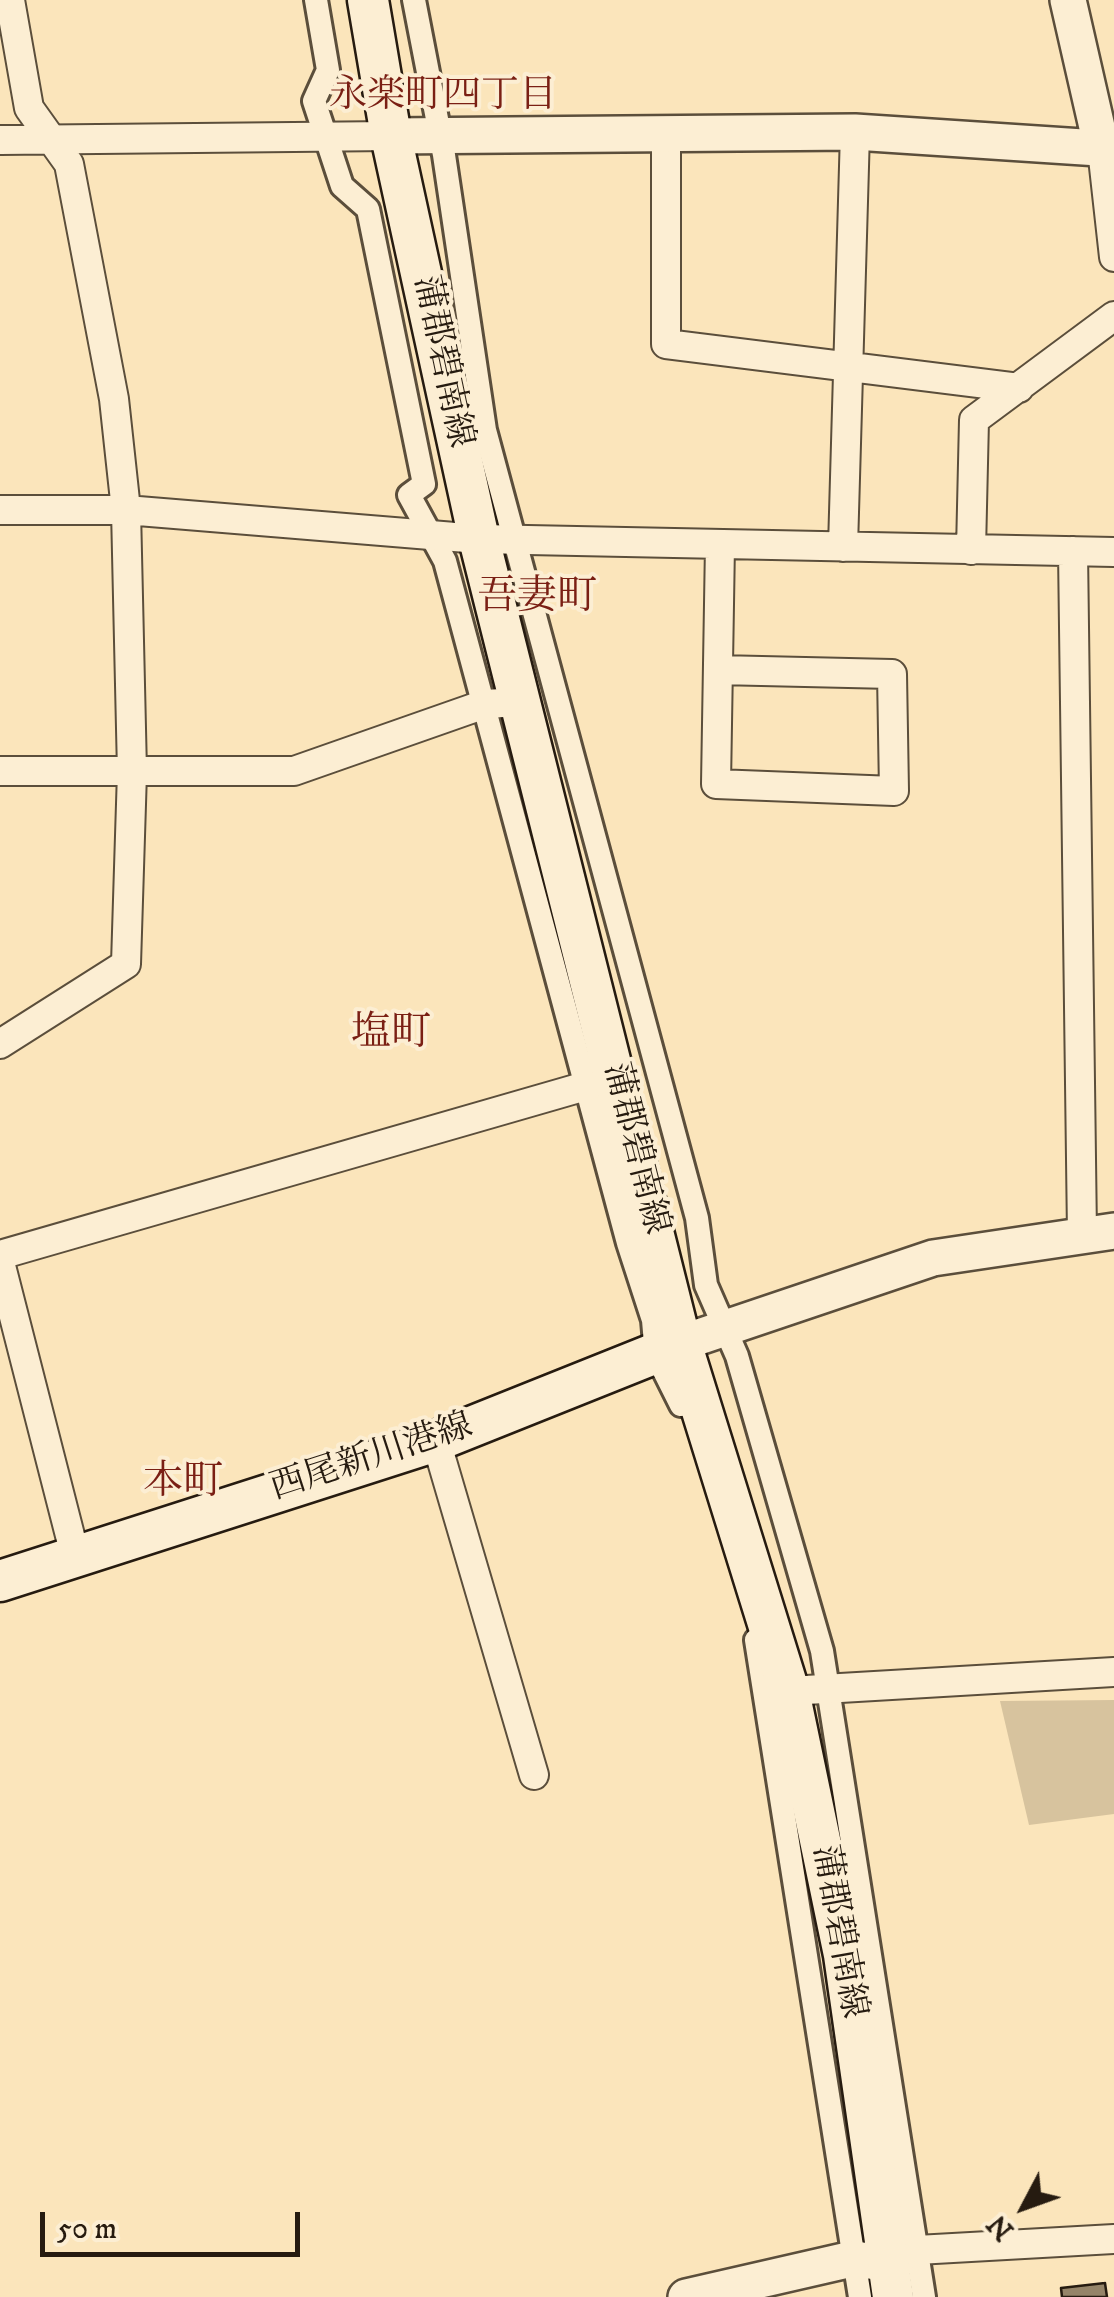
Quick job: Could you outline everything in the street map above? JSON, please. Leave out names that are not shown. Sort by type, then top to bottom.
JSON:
[{"type":"main road","name":"蒲郡碧南線","points":[[368,0],[392,136],[498,539],[503,703],[669,1349],[789,1692],[844,1955],[888,2267]]},
{"type":"main road","name":"西尾新川港線","points":[[0,1581],[436,1441],[669,1349]]},
{"type":"street","points":[[0,1044],[126,964],[132,772],[126,510],[114,398],[69,164],[56,140],[29,108],[10,0]]},
{"type":"street","points":[[0,771],[294,771],[503,703],[445,561],[408,494],[424,484],[368,210],[342,186],[314,101],[328,70],[316,0]]},
{"type":"street","points":[[414,0],[441,136],[486,430],[498,539],[698,1218],[706,1285],[727,1327],[822,1650],[888,2267],[860,2297]]},
{"type":"street","points":[[1068,0],[1108,149],[1114,257]]},
{"type":"street","points":[[0,140],[855,132],[1108,149]]},
{"type":"street","points":[[843,547],[855,132]]},
{"type":"street","points":[[666,134],[666,344],[1018,388]]},
{"type":"street","points":[[971,550],[974,420],[1114,316]]},
{"type":"street","points":[[0,510],[126,510],[498,539],[1114,552]]},
{"type":"street","points":[[718,670],[892,674],[894,791],[716,784],[720,544]]},
{"type":"street","points":[[924,2297],[888,2267],[754,1628],[674,1384],[669,1349],[933,1258],[1098,1233],[1073,552]]},
{"type":"street","points":[[75,1556],[0,1258],[602,1081]]},
{"type":"street","points":[[436,1441],[534,1775]]},
{"type":"street","points":[[789,1692],[1114,1672]]},
{"type":"street","points":[[686,2297],[1114,2239]]},
{"type":"shaded area","points":[[1114,1700],[1114,1814],[1029,1825],[1000,1701]]},
{"type":"building","points":[[1105,2283],[1107,2297],[1062,2297],[1061,2288]]},
{"type":"district","name":"永楽町四丁目","points":[[443,98]]},
{"type":"district","name":"吾妻町","points":[[537,600]]},
{"type":"district","name":"塩町","points":[[391,1036]]},
{"type":"district","name":"本町","points":[[183,1485]]}]
